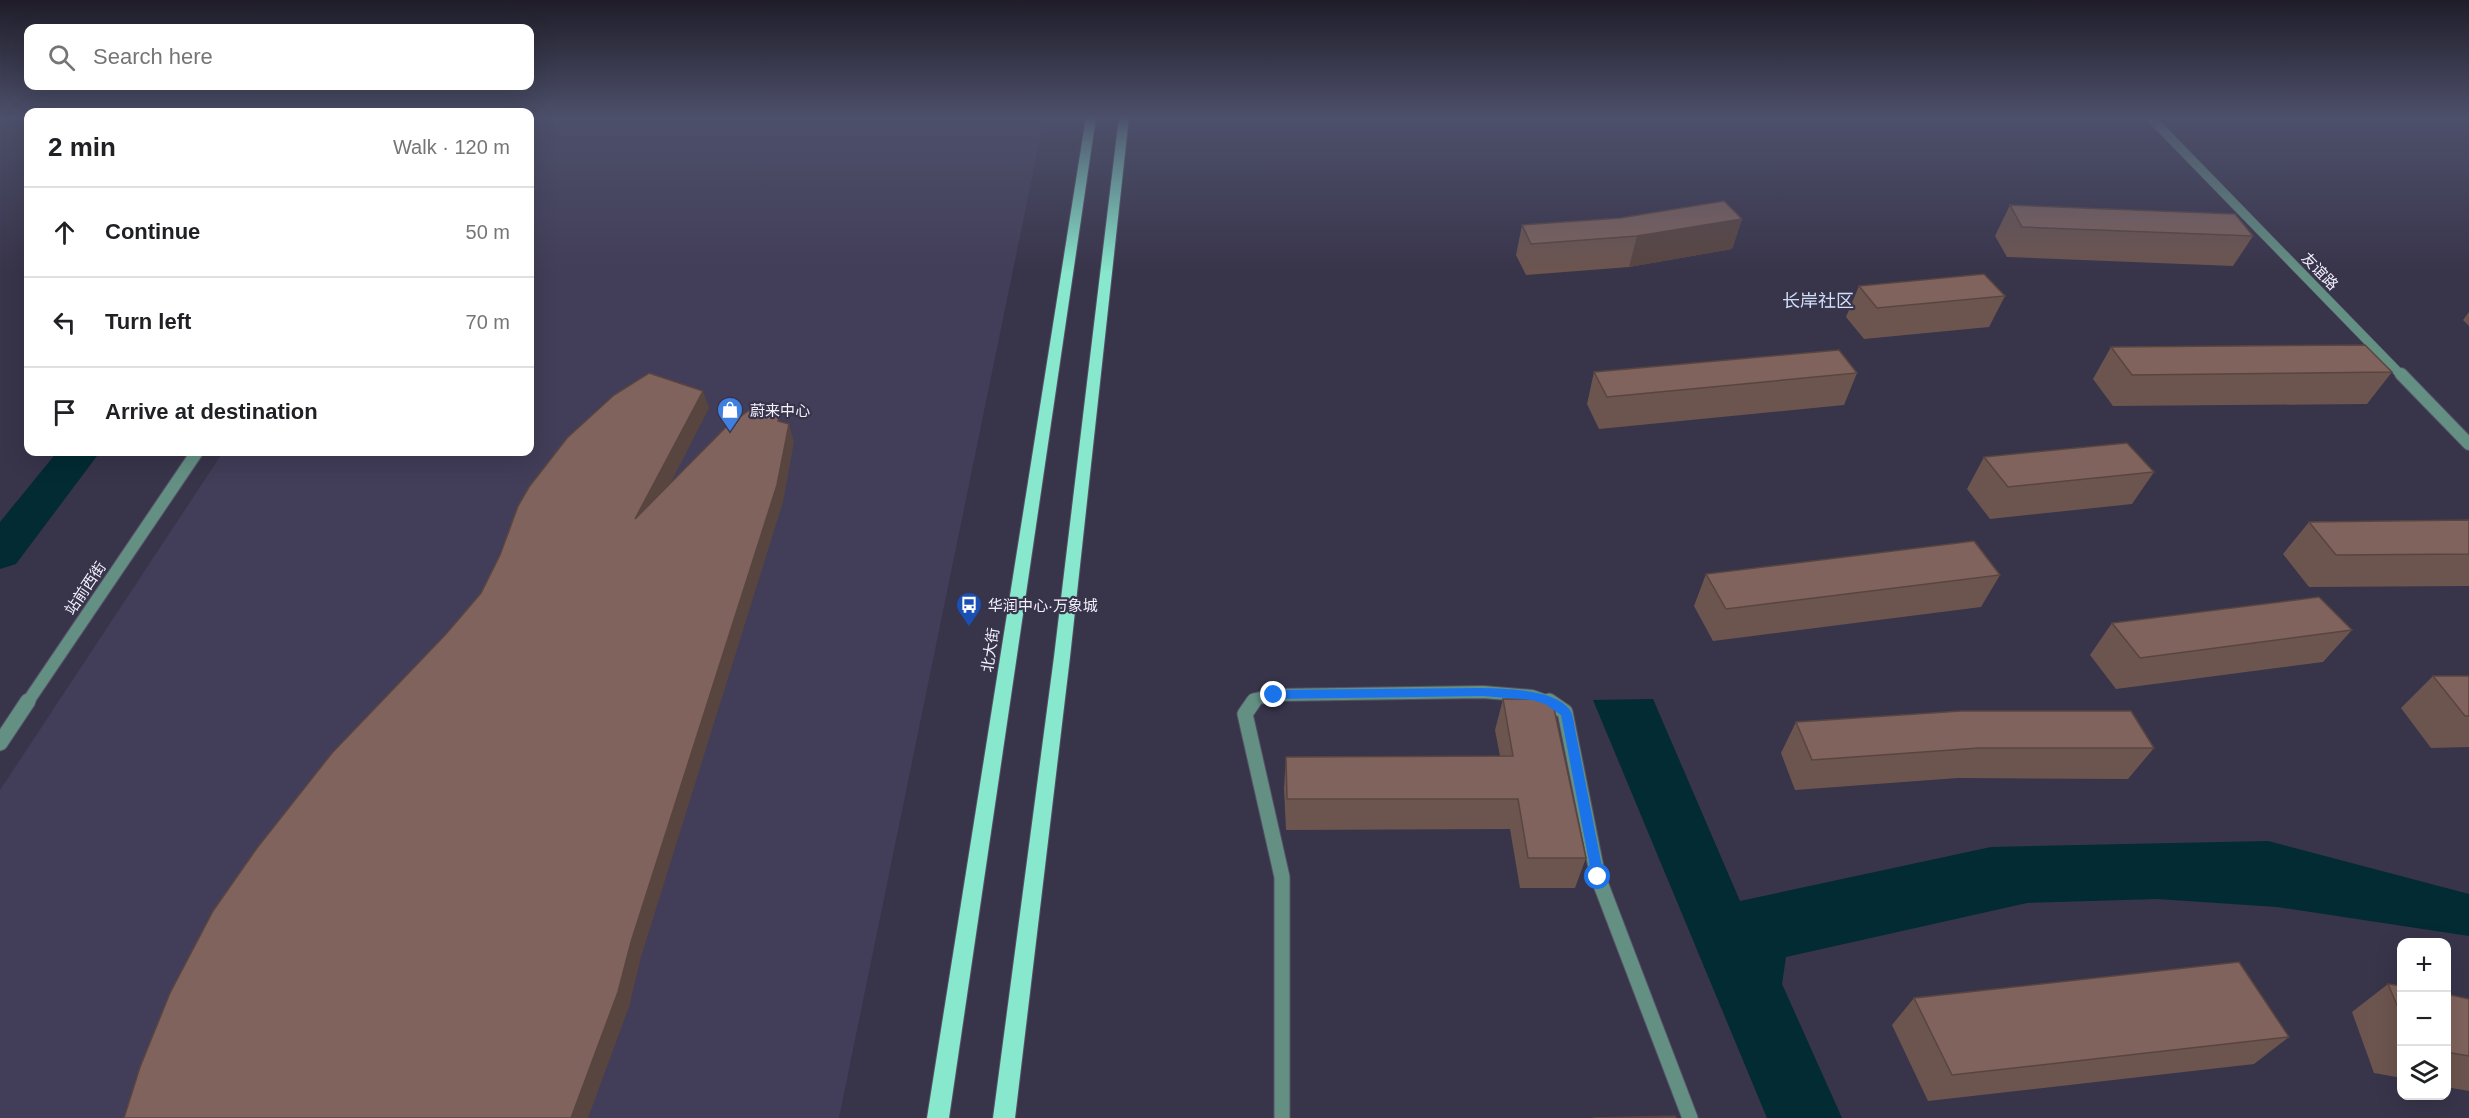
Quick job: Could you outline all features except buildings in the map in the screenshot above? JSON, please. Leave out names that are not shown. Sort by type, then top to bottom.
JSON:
[{"type":"main road","name":"北大街","points":[[938,1118],[1083,169]]},
{"type":"main road","points":[[1004,1118],[1062,657],[1118,169]]},
{"type":"street","name":"友谊路","points":[[2201,169],[2469,444]]},
{"type":"street","name":"站前西街","points":[[0,743],[194,456]]},
{"type":"street","points":[[1282,1118],[1282,877],[1245,714],[1256,699],[1274,695],[1483,692],[1532,696],[1549,701],[1565,712],[1598,877],[1690,1118]]},
{"type":"shaded area","points":[[534,169],[1034,169],[839,1118],[0,1118],[0,790],[220,456],[534,456]]},
{"type":"shaded area","points":[[1653,699],[1740,901],[1991,847],[2268,841],[2469,894],[2469,936],[2277,907],[2157,899],[2027,903],[1786,957],[1782,984],[1842,1118],[1767,1118],[1593,700]]},
{"type":"waterway","points":[[0,553],[76,456]]},
{"type":"place","name":"蔚来中心","points":[[730,433]]},
{"type":"place","name":"华润中心·万象城","points":[[969,628]]},
{"type":"district","name":"长岸社区","points":[[1818,301]]},
{"type":"route","points":[[1274,695],[1483,692],[1532,696],[1549,701],[1565,712],[1570,729],[1598,877]]}]
